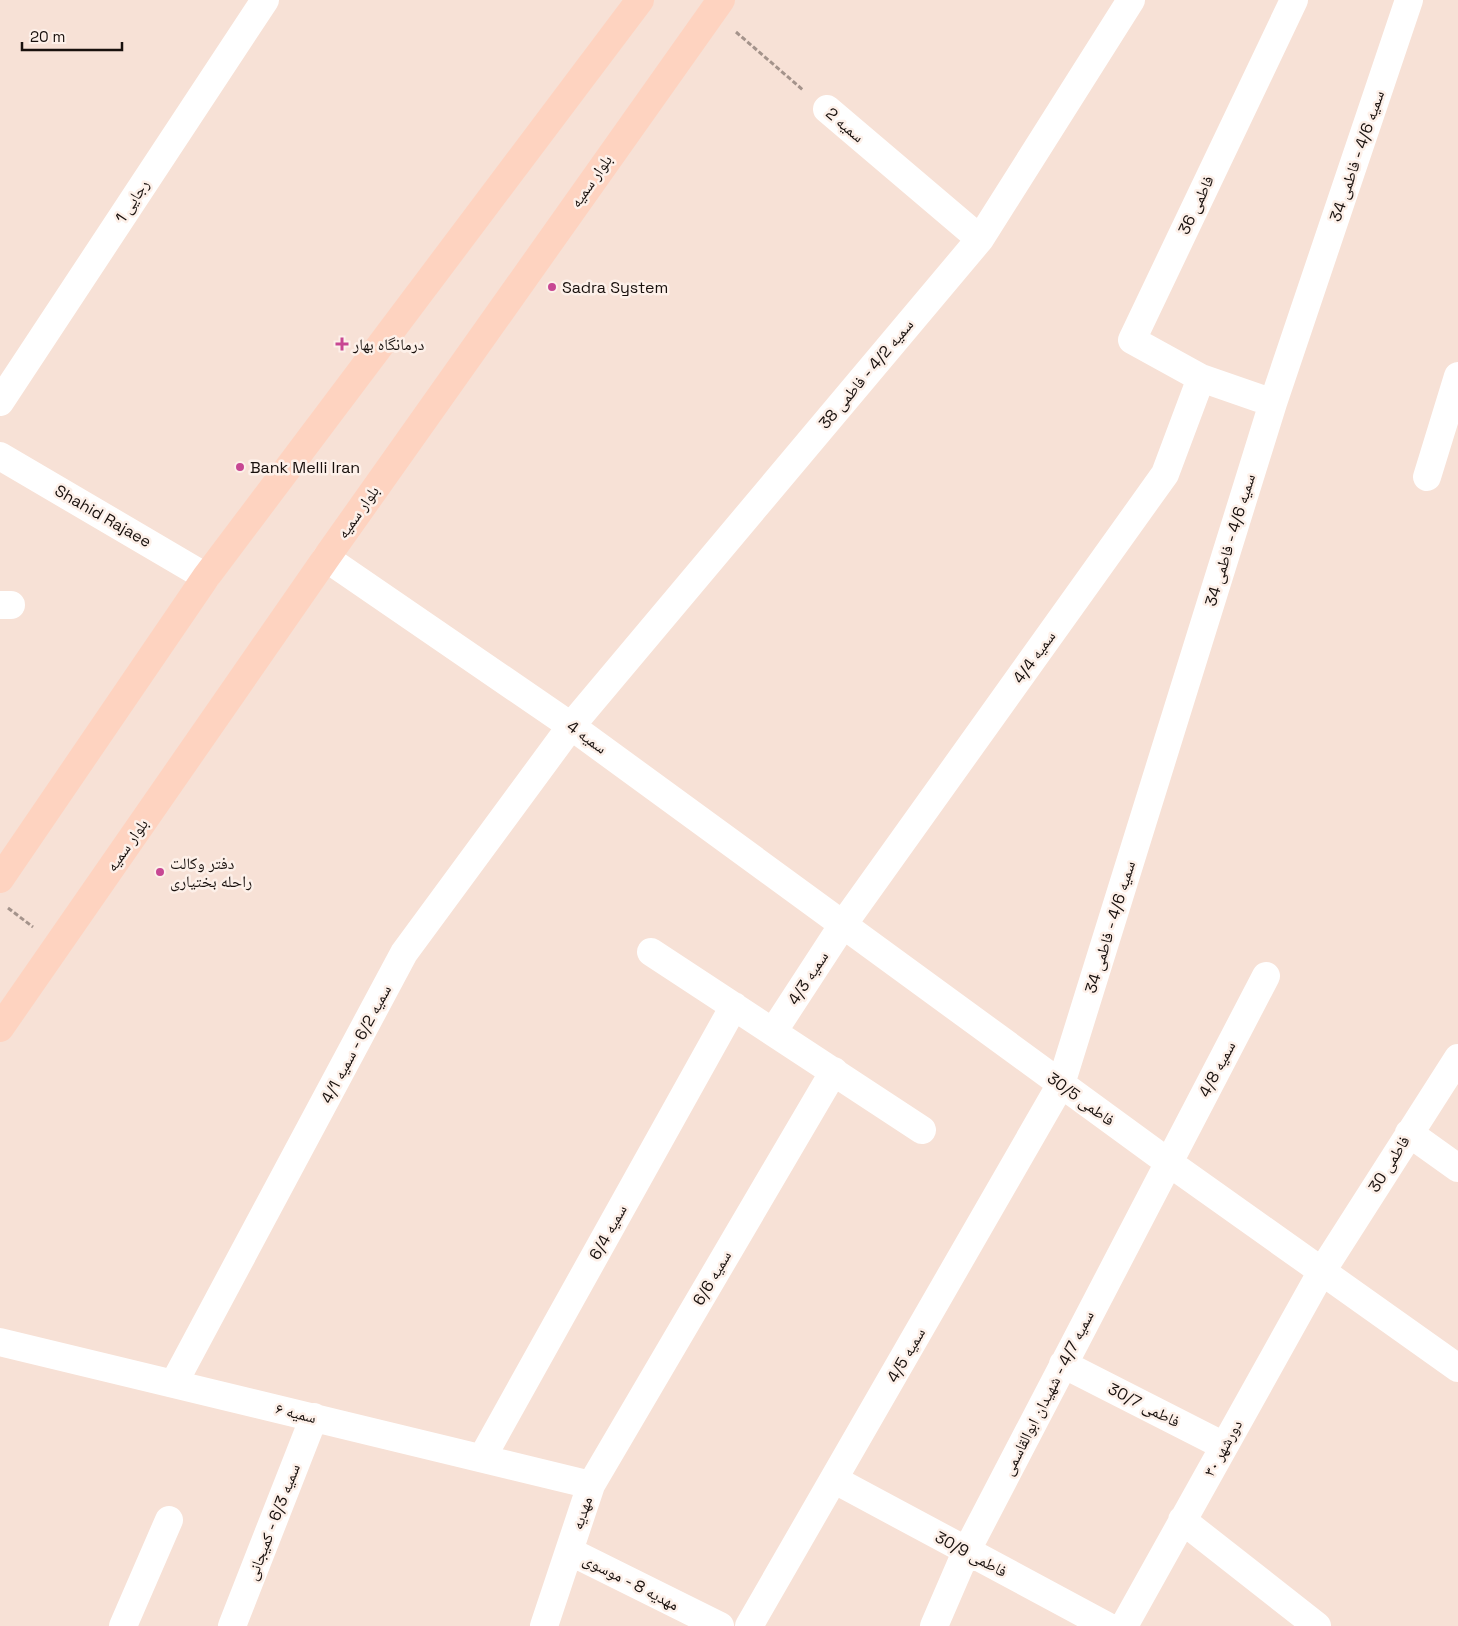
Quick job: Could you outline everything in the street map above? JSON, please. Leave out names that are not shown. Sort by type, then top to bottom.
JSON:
[{"type":"main road","points":[[0,879],[206,576],[640,0]]},
{"type":"main road","name":"بلوار سمیه","points":[[0,1028],[326,558],[716,6]]},
{"type":"street","name":"رجایی 1","points":[[0,402],[265,0]]},
{"type":"street","name":"سمیه 4/2 - فاطمی 38","points":[[571,726],[980,239],[1131,0]]},
{"type":"street","name":"فاطمی 36","points":[[1201,378],[1132,340],[1294,0]]},
{"type":"street","name":"سمیه 4/6 - فاطمی 34","points":[[1061,1084],[1273,403],[1409,0]]},
{"type":"street","name":"سمیه 2","points":[[827,110],[980,239]]},
{"type":"street","points":[[1427,477],[1458,376]]},
{"type":"street","points":[[1201,378],[1273,403]]},
{"type":"street","name":"سمیه 4/4","points":[[844,923],[1165,474],[1201,378]]},
{"type":"street","name":"Shahid Rajaee","points":[[0,456],[206,576]]},
{"type":"street","name":"سمیه 4","points":[[326,558],[571,726],[844,923]]},
{"type":"street","name":"سمیه 6/2 - سمیه 4/1","points":[[174,1382],[404,953],[571,726]]},
{"type":"street","name":"سمیه 4/3","points":[[773,1032],[844,923]]},
{"type":"street","name":"فاطمی 30/5","points":[[844,923],[1168,1162],[1458,1368]]},
{"type":"street","points":[[651,952],[922,1130]]},
{"type":"street","name":"سمیه 4/8","points":[[1168,1162],[1266,976]]},
{"type":"street","name":"سمیه 6/4","points":[[482,1458],[734,1006]]},
{"type":"street","name":"فاطمی 30","points":[[1322,1271],[1458,1058]]},
{"type":"street","name":"سمیه 6/6","points":[[591,1485],[834,1071]]},
{"type":"street","name":"سمیه 4/5","points":[[749,1626],[835,1480],[1061,1084]]},
{"type":"street","points":[[1409,1133],[1458,1168]]},
{"type":"street","name":"سمیه 4/7 - شهیدان ابوالقاسمی","points":[[934,1626],[966,1552],[1168,1162]]},
{"type":"street","name":"دورشهر ۳۰","points":[[1124,1626],[1322,1271]]},
{"type":"street","name":"سمیه ۶","points":[[0,1342],[174,1382],[591,1485]]},
{"type":"street","name":"فاطمی 30/7","points":[[1064,1364],[1224,1446]]},
{"type":"street","name":"سمیه 6/3 - کمیجانی","points":[[232,1626],[314,1417]]},
{"type":"street","name":"فاطمی 30/9","points":[[835,1480],[1107,1626]]},
{"type":"street","name":"مهدیه","points":[[544,1626],[591,1485]]},
{"type":"street","points":[[123,1626],[169,1520]]},
{"type":"street","points":[[1182,1520],[1317,1626]]},
{"type":"street","name":"مهدیه 8 - موسوی","points":[[569,1551],[720,1626]]},
{"type":"path","name":"سمیه 2","points":[[716,6],[827,110]]},
{"type":"path","points":[[7,907],[57,946]]},
{"type":"place","name":"Sadra System","points":[[552,287]]},
{"type":"place","name":"درمانگاه بهار","points":[[342,344]]},
{"type":"place","name":"Bank Melli Iran","points":[[240,467]]},
{"type":"place","name":"دفتر وکالت راحله بختیاری","points":[[160,872]]}]
